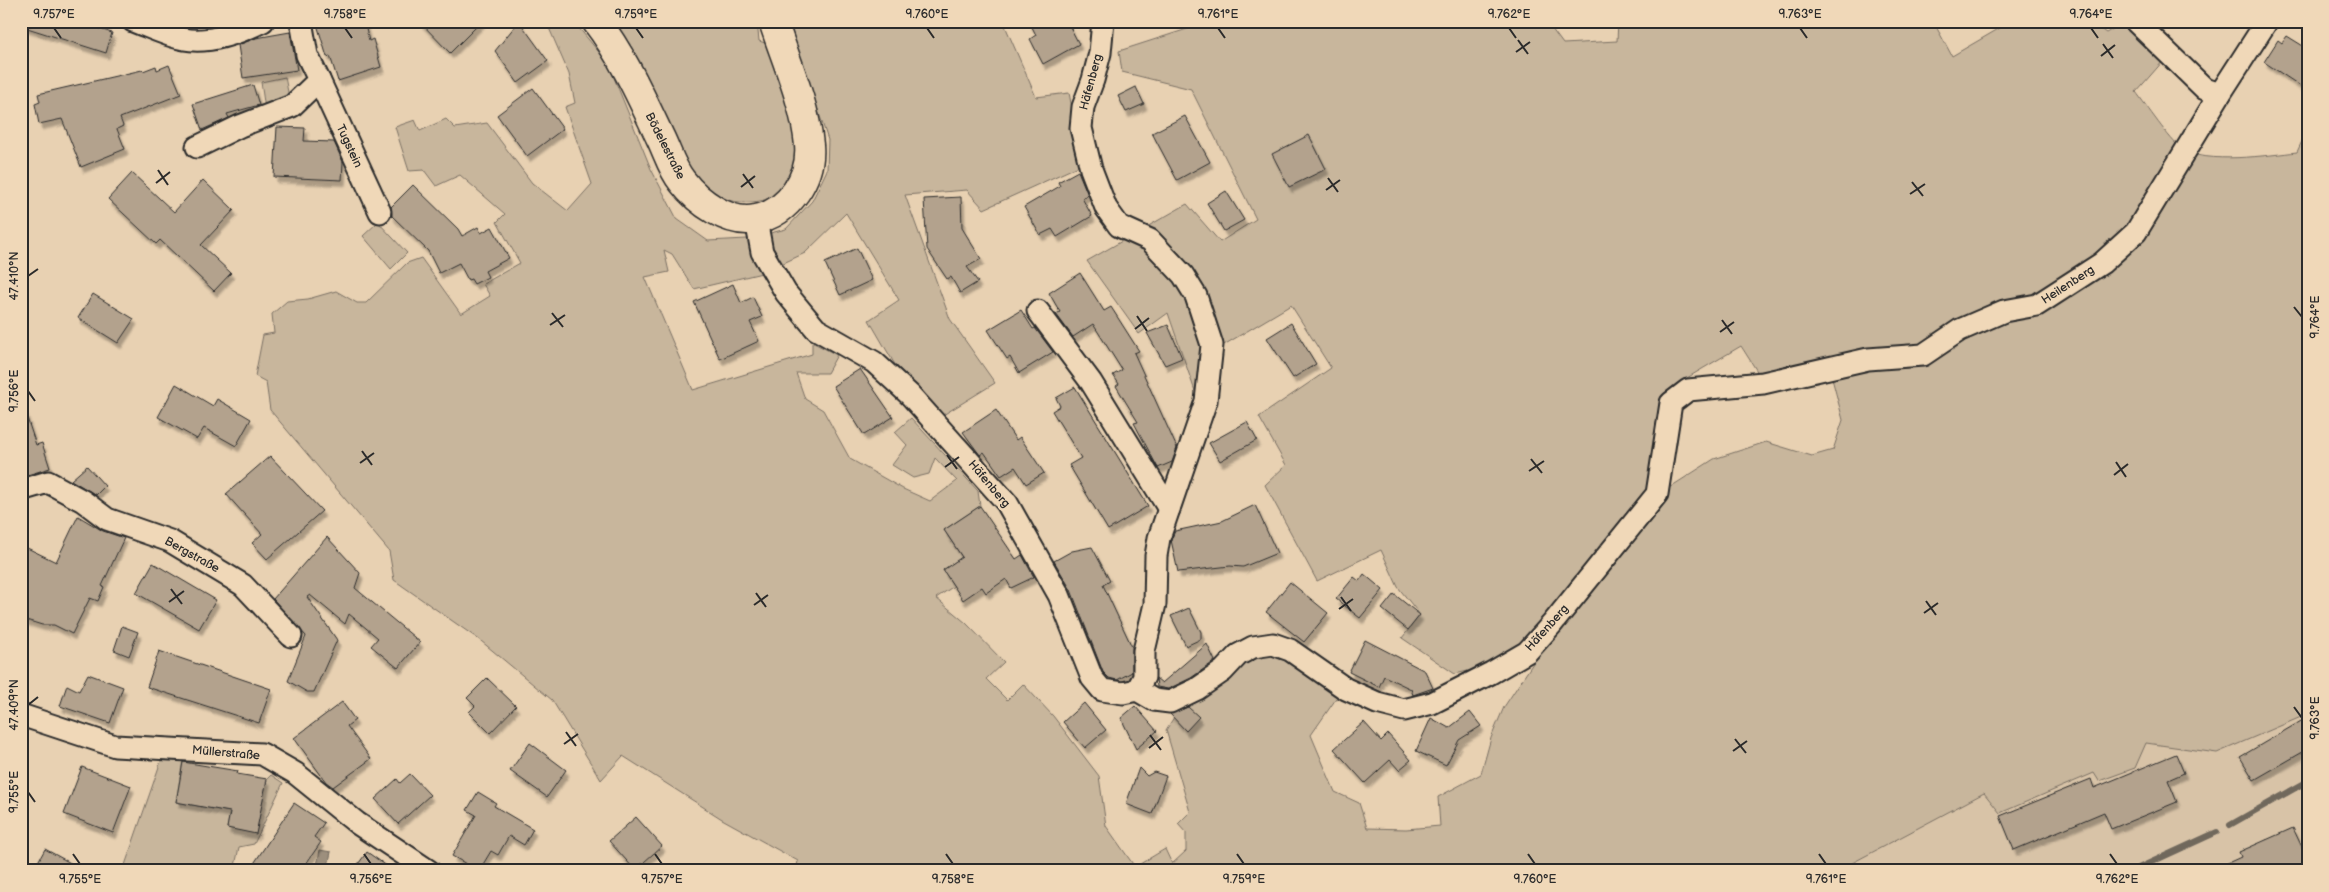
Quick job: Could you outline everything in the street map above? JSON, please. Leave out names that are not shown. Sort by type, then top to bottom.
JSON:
[{"type":"main road","name":"Bödelestraße","points":[[596,21],[612,43],[681,181],[707,205],[731,218],[756,220]]},
{"type":"main road","points":[[756,220],[783,206],[798,190],[807,168],[809,146],[798,98],[773,21]]},
{"type":"street","points":[[133,21],[184,40],[199,40],[246,30],[263,21]]},
{"type":"street","name":"Tugstein","points":[[301,21],[307,55],[380,212]]},
{"type":"street","name":"Häfenberg","points":[[1103,21],[1100,52],[1093,80],[1082,107],[1081,128],[1092,169],[1106,208],[1119,226],[1150,240],[1183,274],[1196,296],[1212,345],[1206,401],[1159,538],[1156,556],[1156,604],[1144,650],[1144,677],[1137,690]]},
{"type":"street","points":[[2135,21],[2205,89],[2220,94]]},
{"type":"street","name":"Heilenberg","points":[[1811,370],[1868,359],[1923,355],[1960,330],[2004,311],[2037,305],[2102,263],[2136,232],[2220,94],[2268,21]]},
{"type":"street","points":[[196,147],[240,126],[292,106],[319,80]]},
{"type":"street","name":"Häfenberg","points":[[756,220],[762,252],[786,293],[816,328],[874,362],[910,395],[1007,503],[1059,595],[1092,678],[1102,690],[1123,693],[1137,690],[1154,700],[1170,702],[1203,685],[1223,671],[1238,656],[1253,647],[1272,644],[1290,650],[1346,689],[1377,703],[1404,710],[1432,702],[1491,674],[1527,652],[1657,494],[1670,403],[1688,390],[1763,383],[1811,370]]},
{"type":"street","points":[[1038,311],[1091,382],[1169,509]]},
{"type":"street","name":"Bergstraße","points":[[21,490],[48,482],[83,501],[107,519],[170,541],[243,585],[291,636]]},
{"type":"street","name":"Müllerstraße","points":[[21,715],[116,746],[262,754],[295,773],[357,823],[429,871]]},
{"type":"shaded area","points":[[546,21],[573,21],[608,63],[651,169],[677,219],[708,241],[747,239],[786,229],[812,201],[827,170],[828,140],[788,21],[1003,21],[1036,97],[1069,93],[1083,164],[984,209],[967,190],[905,195],[950,319],[995,383],[943,415],[894,363],[869,320],[899,300],[846,213],[805,253],[762,273],[694,289],[672,254],[664,250],[669,272],[645,277],[693,390],[812,354],[812,342],[837,355],[827,373],[796,373],[805,399],[823,410],[850,459],[903,489],[930,501],[957,481],[935,458],[929,474],[913,478],[892,465],[907,445],[895,432],[911,418],[978,491],[980,506],[944,530],[962,557],[943,570],[954,586],[936,598],[966,623],[1004,662],[986,679],[1007,700],[1023,684],[1053,716],[1099,776],[1106,826],[1135,867],[1165,849],[1172,864],[1186,851],[1186,833],[1178,824],[1190,812],[1166,730],[1181,706],[1256,656],[1277,654],[1338,696],[1311,735],[1335,792],[1359,803],[1367,828],[1406,829],[1440,826],[1438,797],[1481,774],[1491,738],[1504,707],[1539,654],[1455,674],[1402,638],[1420,615],[1398,587],[1381,550],[1317,581],[1265,485],[1286,465],[1259,417],[1331,368],[1291,305],[1207,355],[1197,397],[1168,313],[1139,334],[1087,261],[1187,204],[1220,242],[1256,219],[1191,89],[1122,72],[1119,51],[1212,21],[1546,21],[1563,44],[1617,41],[1618,21],[1933,21],[1952,56],[2012,21],[2089,21],[2106,33],[2123,23],[2164,60],[2136,92],[2165,131],[2182,149],[2192,154],[2221,158],[2255,157],[2297,152],[2308,128],[2308,714],[2217,753],[2146,743],[2135,768],[2099,781],[2094,773],[2000,813],[1984,793],[1837,871],[796,871],[798,861],[722,819],[623,756],[601,780],[552,700],[481,641],[394,580],[389,551],[270,410],[266,382],[255,376],[263,335],[274,333],[272,314],[287,301],[308,299],[336,291],[357,303],[366,303],[407,263],[421,258],[461,314],[490,296],[483,284],[520,263],[497,222],[505,214],[460,175],[436,186],[424,170],[409,171],[395,127],[415,120],[420,131],[446,119],[455,128],[487,123],[532,183],[568,211],[592,184],[565,107],[575,103],[569,74]],"holes":[[[1741,346],[1762,379],[1830,371],[1843,420],[1833,450],[1812,456],[1766,442],[1714,459],[1664,491],[1662,406],[1675,385]]]},
{"type":"shaded area","points":[[612,21],[757,21],[759,41],[765,43],[779,77],[792,118],[795,138],[795,158],[790,175],[779,189],[763,200],[739,202],[720,197],[699,182],[680,155]]},
{"type":"shaded area","points":[[285,77],[289,97],[265,109],[261,82]]},
{"type":"shaded area","points":[[378,222],[407,253],[391,269],[363,236]]},
{"type":"shaded area","points":[[2308,714],[2308,871],[1837,871],[1984,793],[2000,813],[2094,773],[2146,743],[2217,753]]},
{"type":"shaded area","points":[[175,756],[183,760],[176,802],[230,812],[227,828],[256,833],[267,779],[271,775],[283,783],[254,844],[239,847],[234,871],[123,871],[162,758]]},
{"type":"shaded area","points":[[320,850],[331,852],[327,871],[316,871]]},
{"type":"building","points":[[21,21],[76,21],[112,33],[106,53],[21,26]]},
{"type":"building","points":[[316,21],[364,21],[369,41],[373,39],[381,67],[338,81],[330,56],[327,57]]},
{"type":"building","points":[[419,21],[482,21],[450,53]]},
{"type":"building","points":[[519,21],[548,61],[518,83],[495,51]]},
{"type":"building","points":[[1029,21],[1067,21],[1079,44],[1043,64],[1030,39],[1036,35]]},
{"type":"building","points":[[290,32],[297,70],[243,78],[238,45],[256,38]]},
{"type":"building","points":[[2287,36],[2308,49],[2308,91],[2264,62],[2278,40],[2282,43]]},
{"type":"building","points":[[169,65],[181,94],[120,118],[123,126],[117,129],[125,149],[81,167],[62,119],[39,124],[35,104],[40,102],[38,94],[143,71],[156,66],[157,70]]},
{"type":"building","points":[[253,85],[259,105],[227,114],[229,118],[202,130],[193,104]]},
{"type":"building","points":[[1136,87],[1144,104],[1126,112],[1118,96]]},
{"type":"building","points":[[533,88],[563,129],[527,156],[497,115]]},
{"type":"building","points":[[1185,116],[1210,162],[1177,180],[1152,133]]},
{"type":"building","points":[[277,127],[305,128],[304,141],[334,142],[343,162],[342,180],[274,177]]},
{"type":"building","points":[[1309,135],[1326,169],[1289,187],[1272,154]]},
{"type":"building","points":[[1078,171],[1088,195],[1082,198],[1092,216],[1057,237],[1052,229],[1040,235],[1024,207],[1060,186],[1058,182]]},
{"type":"building","points":[[132,173],[174,212],[203,180],[234,210],[201,245],[231,273],[214,291],[160,240],[156,244],[108,199]]},
{"type":"building","points":[[413,185],[458,229],[462,236],[478,227],[481,233],[492,227],[509,258],[485,271],[488,277],[474,284],[471,279],[468,280],[459,263],[439,273],[428,251],[392,216],[391,207]]},
{"type":"building","points":[[1226,191],[1244,220],[1224,231],[1207,203]]},
{"type":"building","points":[[961,197],[962,228],[981,259],[967,267],[978,282],[960,293],[951,277],[947,279],[927,249],[924,199]]},
{"type":"building","points":[[857,248],[872,280],[840,295],[825,263]]},
{"type":"building","points":[[1080,273],[1104,311],[1111,307],[1139,351],[1134,353],[1177,448],[1172,462],[1158,468],[1134,423],[1138,422],[1116,386],[1119,384],[1113,375],[1122,370],[1093,324],[1073,337],[1056,314],[1060,312],[1049,293]]},
{"type":"building","points":[[733,284],[741,303],[753,297],[762,317],[750,322],[759,341],[720,359],[694,302]]},
{"type":"building","points":[[93,294],[134,319],[118,343],[78,318]]},
{"type":"building","points":[[1021,310],[1033,329],[1035,328],[1053,352],[1019,373],[1010,357],[1007,359],[988,330]]},
{"type":"building","points":[[1291,323],[1316,364],[1293,378],[1267,338]]},
{"type":"building","points":[[1168,325],[1182,358],[1165,365],[1147,333]]},
{"type":"building","points":[[860,369],[893,417],[864,435],[833,386]]},
{"type":"building","points":[[176,384],[213,406],[217,399],[251,419],[236,446],[204,428],[197,439],[158,417]]},
{"type":"building","points":[[1075,387],[1148,506],[1108,530],[1069,465],[1081,458],[1052,411],[1060,406],[1056,398]]},
{"type":"building","points":[[24,409],[36,445],[42,443],[50,468],[21,477],[21,410]]},
{"type":"building","points":[[996,410],[1016,440],[1020,437],[1044,473],[1026,484],[1015,467],[1001,476],[984,452],[980,455],[963,432]]},
{"type":"building","points":[[1247,422],[1257,440],[1220,461],[1209,443]]},
{"type":"building","points":[[270,456],[322,511],[267,559],[252,543],[262,534],[226,494]]},
{"type":"building","points":[[87,466],[105,486],[96,495],[71,480]]},
{"type":"building","points":[[1255,505],[1277,553],[1243,567],[1230,566],[1178,572],[1171,540],[1175,531],[1222,521]]},
{"type":"building","points":[[980,506],[1016,559],[1022,555],[1034,577],[1011,588],[1006,579],[986,593],[982,587],[963,600],[943,570],[962,557],[944,530]]},
{"type":"building","points":[[78,516],[103,531],[124,538],[102,586],[104,587],[98,601],[90,598],[72,634],[54,625],[42,625],[23,619],[21,545],[56,562]]},
{"type":"building","points":[[327,537],[360,573],[355,588],[420,642],[398,668],[371,646],[378,638],[349,614],[345,624],[310,595],[307,597],[337,640],[314,692],[307,692],[288,681],[306,636],[273,599]]},
{"type":"building","points":[[1092,547],[1110,581],[1103,585],[1132,647],[1132,672],[1117,680],[1109,678],[1103,672],[1071,590],[1054,561],[1072,551]]},
{"type":"building","points":[[153,563],[216,600],[199,629],[136,593]]},
{"type":"building","points":[[1364,574],[1383,590],[1360,618],[1336,599],[1354,577],[1359,581]]},
{"type":"building","points":[[1290,582],[1328,613],[1304,642],[1266,612]]},
{"type":"building","points":[[1394,594],[1420,615],[1408,630],[1382,609]]},
{"type":"building","points":[[1189,608],[1201,632],[1201,639],[1186,646],[1171,616]]},
{"type":"building","points":[[122,626],[138,632],[129,656],[114,650]]},
{"type":"building","points":[[1365,640],[1425,671],[1433,688],[1413,695],[1411,689],[1384,676],[1379,687],[1349,672]]},
{"type":"building","points":[[1207,644],[1215,661],[1191,678],[1168,689],[1157,687],[1156,678],[1162,683]]},
{"type":"building","points":[[159,651],[271,689],[259,723],[147,687]]},
{"type":"building","points":[[88,674],[123,687],[110,723],[60,706],[67,685],[79,691]]},
{"type":"building","points":[[487,678],[516,706],[490,733],[469,712],[475,706],[467,698]]},
{"type":"building","points":[[342,702],[355,720],[347,726],[371,759],[333,787],[326,782],[294,738]]},
{"type":"building","points":[[1084,703],[1106,730],[1085,748],[1063,722]]},
{"type":"building","points":[[1135,706],[1157,731],[1136,749],[1121,718]]},
{"type":"building","points":[[1188,707],[1199,717],[1186,731],[1170,714]]},
{"type":"building","points":[[1470,712],[1481,726],[1459,740],[1446,765],[1416,751],[1431,718],[1449,728]]},
{"type":"building","points":[[2308,717],[2308,749],[2254,780],[2240,757]]},
{"type":"building","points":[[1364,722],[1381,741],[1388,734],[1411,760],[1399,770],[1390,760],[1365,783],[1334,749]]},
{"type":"building","points":[[530,743],[566,770],[547,797],[510,771]]},
{"type":"building","points":[[2176,754],[2184,773],[2168,780],[2177,802],[2111,829],[2104,812],[2014,850],[2000,816],[2091,779],[2094,788]]},
{"type":"building","points":[[183,762],[238,771],[237,774],[267,779],[256,834],[227,828],[230,812],[176,802]]},
{"type":"building","points":[[82,767],[131,786],[113,833],[64,814]]},
{"type":"building","points":[[1139,768],[1147,776],[1154,772],[1166,776],[1152,814],[1126,804]]},
{"type":"building","points":[[410,774],[430,795],[398,824],[375,799],[397,779],[400,783]]},
{"type":"building","points":[[478,792],[496,803],[494,806],[533,829],[524,845],[509,836],[498,855],[491,851],[479,871],[452,856],[476,815],[467,810]]},
{"type":"building","points":[[294,803],[324,823],[314,837],[321,842],[301,871],[249,871]]},
{"type":"building","points":[[636,817],[662,846],[635,870],[609,841]]},
{"type":"building","points":[[2293,828],[2308,860],[2308,871],[2210,871],[2241,857],[2239,852]]},
{"type":"building","points":[[45,849],[85,871],[33,871]]},
{"type":"building","points":[[367,852],[394,871],[353,871]]},
{"type":"waterway","points":[[2230,825],[2308,781]]},
{"type":"waterway","points":[[2132,871],[2217,832]]}]
